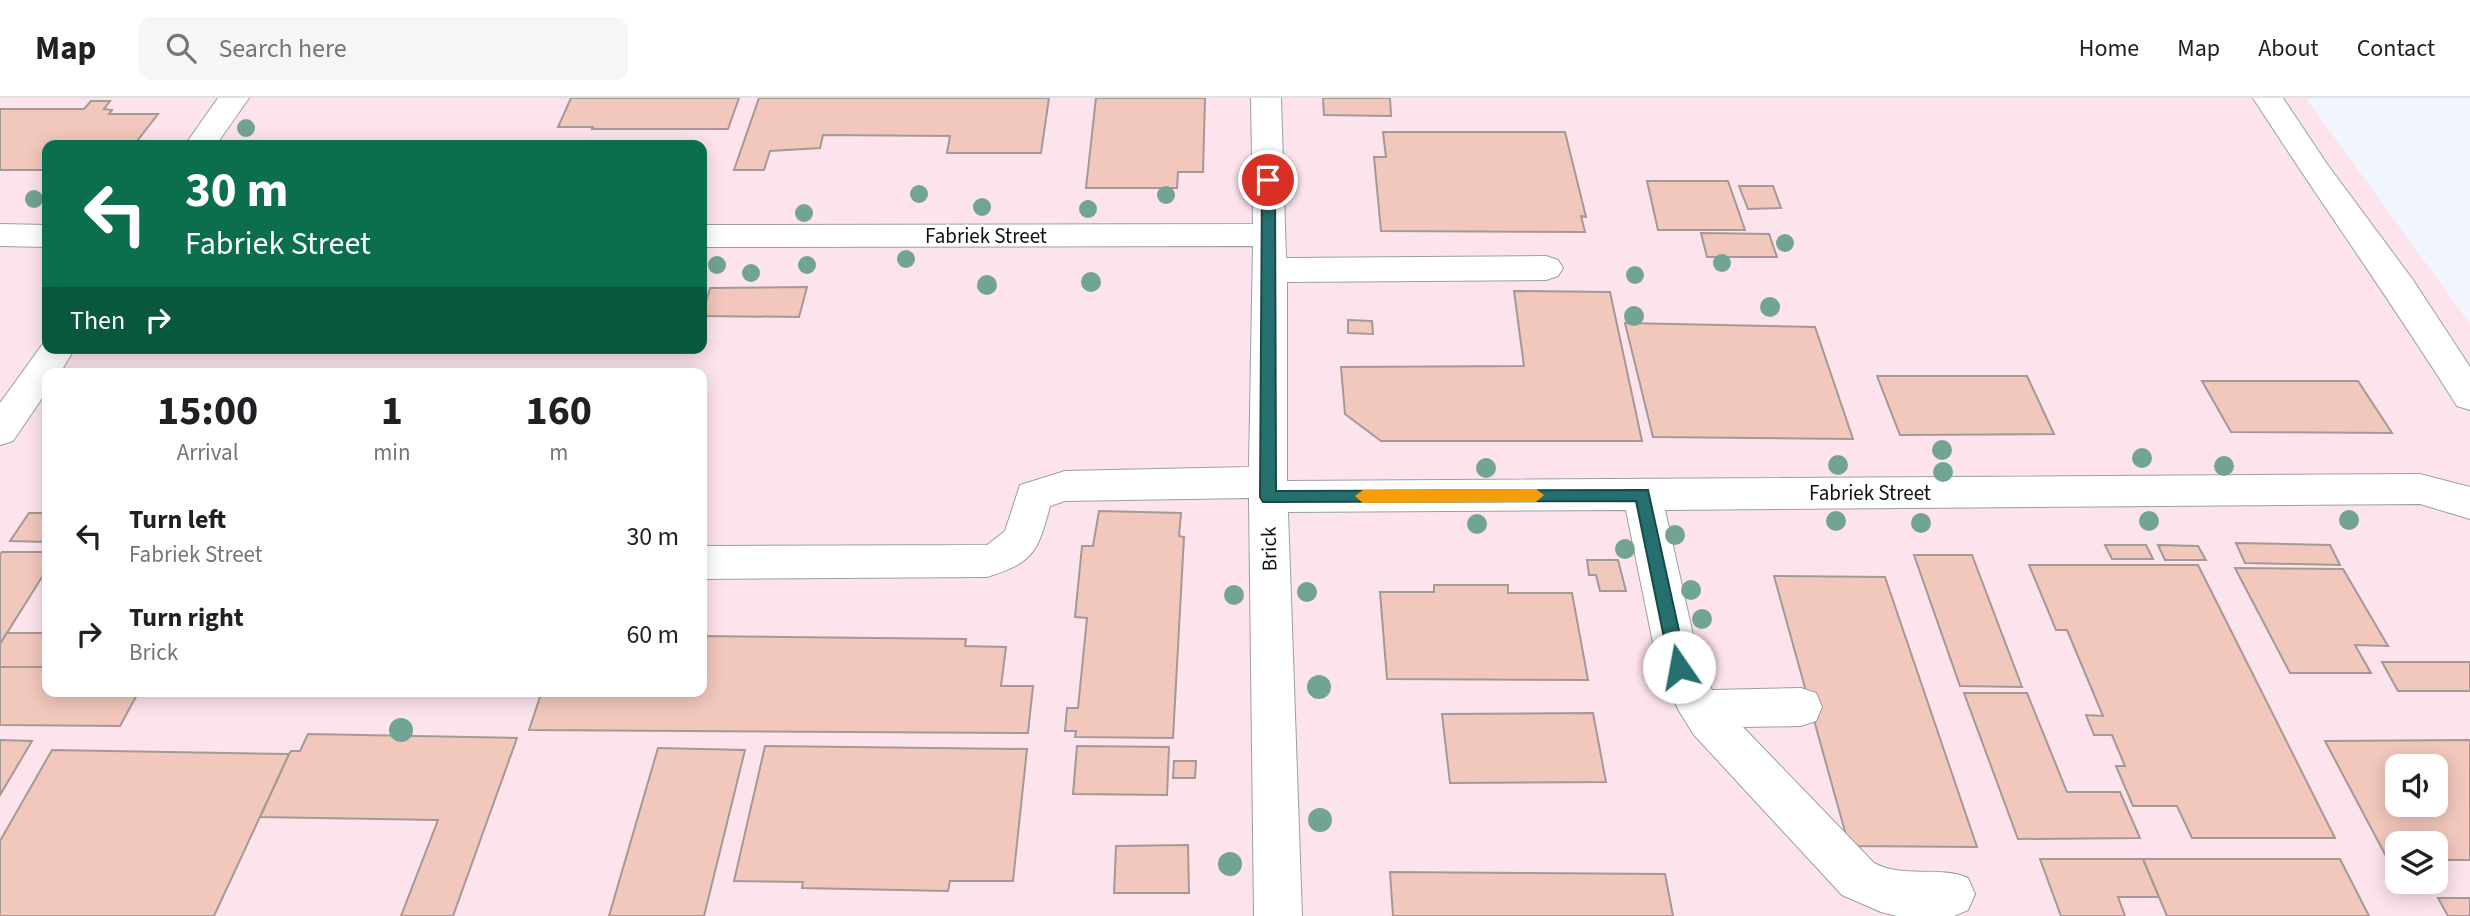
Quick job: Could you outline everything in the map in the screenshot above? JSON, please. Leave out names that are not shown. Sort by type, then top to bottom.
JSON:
[{"type":"street","points":[[204,140],[234,98]]},
{"type":"street","name":"Brick","points":[[1266,98],[1270,253],[1268,490],[1278,916]]},
{"type":"street","points":[[2267,98],[2400,289],[2470,396]]},
{"type":"street","points":[[0,235],[42,236]]},
{"type":"street","name":"Fabriek Street","points":[[707,236],[1270,253],[1546,268]]},
{"type":"street","points":[[0,431],[42,371]]},
{"type":"street","name":"Fabriek Street","points":[[707,563],[986,561],[1006,557],[1018,546],[1034,496],[1065,486],[1642,494],[2420,489],[2470,503]]},
{"type":"street","points":[[1642,494],[1679,667],[1709,721],[1858,879],[1875,890],[1886,893],[1952,894]]},
{"type":"street","points":[[1701,709],[1801,708]]},
{"type":"shaded area","points":[[0,98],[2306,98],[2470,324],[2470,916],[0,916]]},
{"type":"building","points":[[571,98],[739,98],[728,129],[558,127]]},
{"type":"building","points":[[759,98],[1049,98],[1041,153],[947,153],[950,136],[823,135],[820,148],[770,151],[764,170],[734,170]]},
{"type":"building","points":[[1096,98],[1205,98],[1203,172],[1178,172],[1177,188],[1086,188]]},
{"type":"building","points":[[1323,98],[1390,98],[1391,116],[1324,115]]},
{"type":"building","points":[[91,101],[110,101],[104,109],[112,110],[109,114],[158,114],[138,140],[42,140],[42,170],[0,170],[0,109],[84,109]]},
{"type":"building","points":[[1383,132],[1565,132],[1586,217],[1581,216],[1585,232],[1381,231],[1374,157],[1386,157]]},
{"type":"building","points":[[1647,181],[1728,181],[1745,230],[1658,230]]},
{"type":"building","points":[[1739,186],[1773,186],[1781,208],[1748,209]]},
{"type":"building","points":[[1701,233],[1769,234],[1777,257],[1707,257]]},
{"type":"building","points":[[807,287],[799,317],[707,316],[710,288]]},
{"type":"building","points":[[1514,291],[1610,292],[1642,441],[1381,441],[1345,414],[1341,367],[1524,366]]},
{"type":"building","points":[[1348,320],[1372,321],[1373,334],[1348,333]]},
{"type":"building","points":[[1625,323],[1815,327],[1853,439],[1653,437]]},
{"type":"building","points":[[1877,376],[2027,376],[2054,434],[1900,435]]},
{"type":"building","points":[[2202,381],[2358,381],[2392,433],[2231,432]]},
{"type":"building","points":[[1099,511],[1181,513],[1179,536],[1184,537],[1173,738],[1075,737],[1076,731],[1065,731],[1067,708],[1078,708],[1087,618],[1075,617],[1082,546],[1093,546]]},
{"type":"building","points":[[29,513],[42,513],[42,542],[10,541]]},
{"type":"building","points":[[2236,543],[2330,545],[2340,565],[2245,563]]},
{"type":"building","points":[[2105,545],[2146,545],[2153,559],[2112,559]]},
{"type":"building","points":[[2158,545],[2198,546],[2206,560],[2165,560]]},
{"type":"building","points":[[2,552],[42,552],[42,577],[0,644]]},
{"type":"building","points":[[1914,555],[1972,555],[2022,687],[1960,686]]},
{"type":"building","points":[[1587,560],[1618,560],[1626,591],[1600,591],[1596,575],[1589,575]]},
{"type":"building","points":[[2029,565],[2198,565],[2335,838],[2192,838],[2177,806],[2133,806],[2116,766],[2125,766],[2112,735],[2094,735],[2086,715],[2103,716],[2067,630],[2056,630]]},
{"type":"building","points":[[2235,568],[2343,569],[2388,646],[2355,645],[2371,673],[2290,673]]},
{"type":"building","points":[[1774,576],[1885,577],[1977,847],[1849,846]]},
{"type":"building","points":[[1434,585],[1508,585],[1508,593],[1572,593],[1588,680],[1387,679],[1380,592],[1434,592]]},
{"type":"building","points":[[7,633],[42,633],[42,667],[0,667],[0,644]]},
{"type":"building","points":[[707,636],[966,639],[965,646],[1006,647],[1001,686],[1033,686],[1028,733],[529,730],[540,697],[707,697]]},
{"type":"building","points":[[2382,662],[2470,662],[2470,691],[2398,691]]},
{"type":"building","points":[[0,667],[42,667],[42,697],[136,697],[120,726],[0,725]]},
{"type":"building","points":[[1964,693],[2027,693],[2067,792],[2120,792],[2140,838],[2018,839]]},
{"type":"building","points":[[1593,713],[1606,782],[1450,783],[1442,714]]},
{"type":"building","points":[[308,734],[517,738],[453,916],[401,916],[438,820],[260,817],[289,754],[291,751],[300,751]]},
{"type":"building","points":[[0,740],[32,741],[0,795]]},
{"type":"building","points":[[2470,740],[2470,860],[2448,860],[2448,831],[2385,831],[2385,854],[2325,741]]},
{"type":"building","points":[[765,746],[1027,749],[1013,881],[950,881],[948,891],[802,888],[803,882],[734,881]]},
{"type":"building","points":[[1077,746],[1169,747],[1167,795],[1073,794]]},
{"type":"building","points":[[658,748],[745,750],[704,916],[609,916]]},
{"type":"building","points":[[52,750],[289,754],[214,916],[0,916],[0,841]]},
{"type":"building","points":[[1174,761],[1196,761],[1195,778],[1173,778]]},
{"type":"building","points":[[1188,845],[1189,893],[1114,893],[1116,846]]},
{"type":"building","points":[[2040,859],[2143,859],[2159,897],[2118,897],[2125,916],[2061,916]]},
{"type":"building","points":[[2143,859],[2340,859],[2369,916],[2167,916]]},
{"type":"building","points":[[1390,872],[1665,874],[1673,916],[1393,916]]},
{"type":"building","points":[[2438,898],[2470,898],[2470,916],[2448,916]]},
{"type":"slow traffic","points":[[1363,496],[1536,495]]},
{"type":"route","points":[[1268,180],[1268,497],[1642,494],[1679,667]]}]
